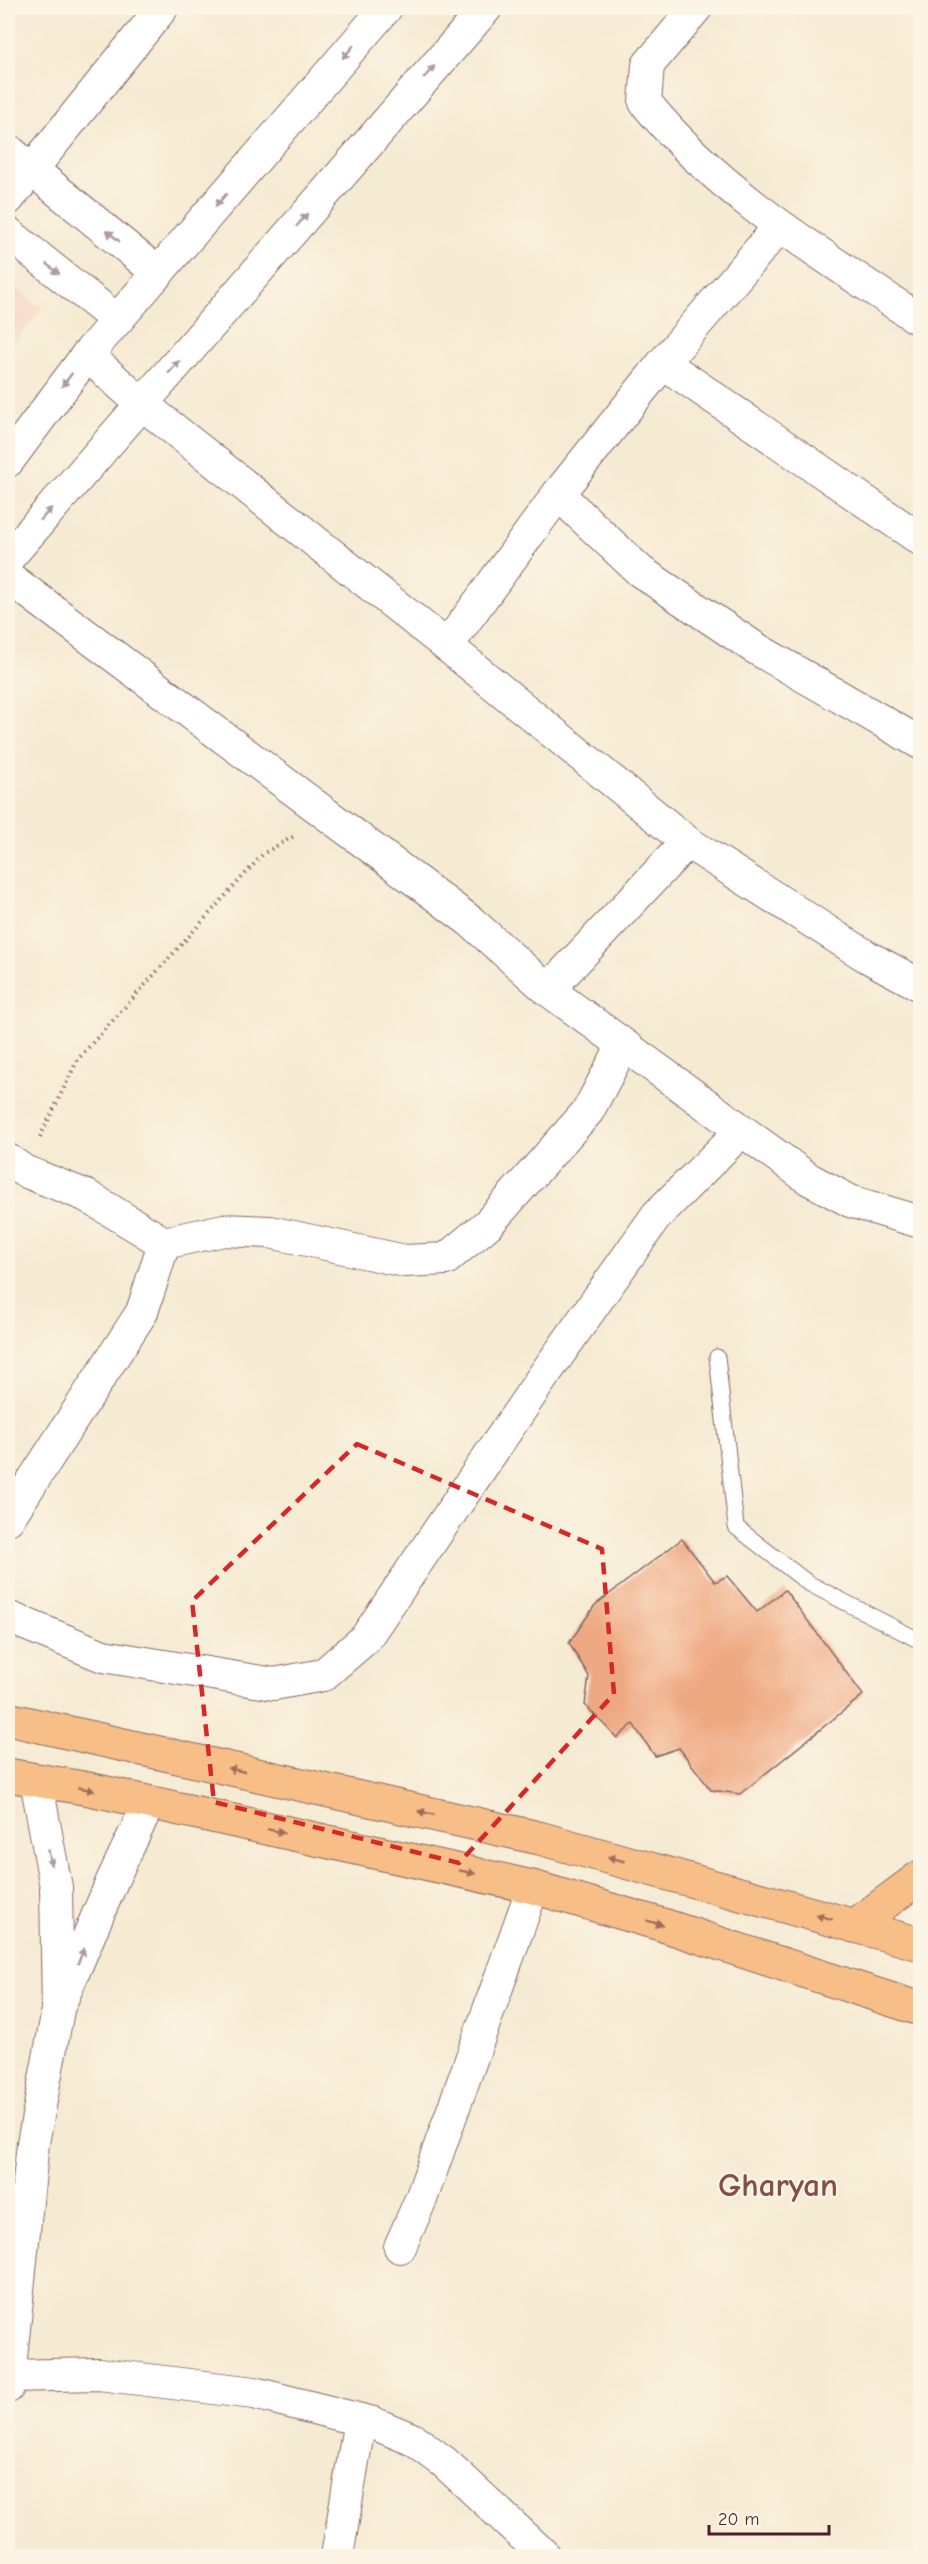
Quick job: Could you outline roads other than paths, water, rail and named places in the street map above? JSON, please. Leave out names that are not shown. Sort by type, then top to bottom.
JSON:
[{"type":"main road","points":[[8,1719],[539,1838],[921,1944]]},
{"type":"main road","points":[[22,1778],[149,1803],[533,1887],[663,1925],[921,2009]]},
{"type":"main road","points":[[854,1926],[921,1877]]},
{"type":"street","points":[[8,199],[162,8]]},
{"type":"street","points":[[8,461],[87,355],[386,8]]},
{"type":"street","points":[[8,558],[486,8]]},
{"type":"street","points":[[696,8],[648,65],[645,102],[669,132],[779,227],[921,320]]},
{"type":"street","points":[[8,150],[158,273]]},
{"type":"street","points":[[447,646],[558,494],[663,363],[779,227]]},
{"type":"street","points":[[8,233],[117,320]]},
{"type":"street","points":[[87,355],[142,404],[447,646],[687,842],[866,956],[921,985]]},
{"type":"street","points":[[663,363],[921,539]]},
{"type":"street","points":[[558,494],[650,577],[755,648],[921,743]]},
{"type":"street","points":[[8,577],[330,815],[470,921],[548,990],[741,1131],[809,1179],[849,1201],[921,1222]]},
{"type":"street","points":[[548,990],[687,842]]},
{"type":"street","points":[[16,1165],[87,1196],[164,1243],[224,1230],[270,1232],[405,1261],[446,1259],[488,1224],[588,1111],[623,1046]]},
{"type":"street","points":[[8,1617],[114,1659],[274,1684],[323,1675],[365,1639],[542,1378],[657,1215],[741,1131]]},
{"type":"street","points":[[8,1519],[142,1312],[164,1243]]},
{"type":"street","points":[[22,1778],[56,1887],[58,2010],[33,2143],[20,2246],[8,2381],[99,2374],[254,2392],[360,2420],[414,2440],[437,2456],[545,2556]]},
{"type":"street","points":[[58,2010],[113,1879],[149,1803]]},
{"type":"street","points":[[400,2247],[421,2199],[533,1887]]},
{"type":"street","points":[[337,2556],[360,2420]]},
{"type":"lane","points":[[717,1357],[736,1527],[808,1584],[921,1641]]},
{"type":"district","name":"Gharyan","points":[[778,2184]]}]
